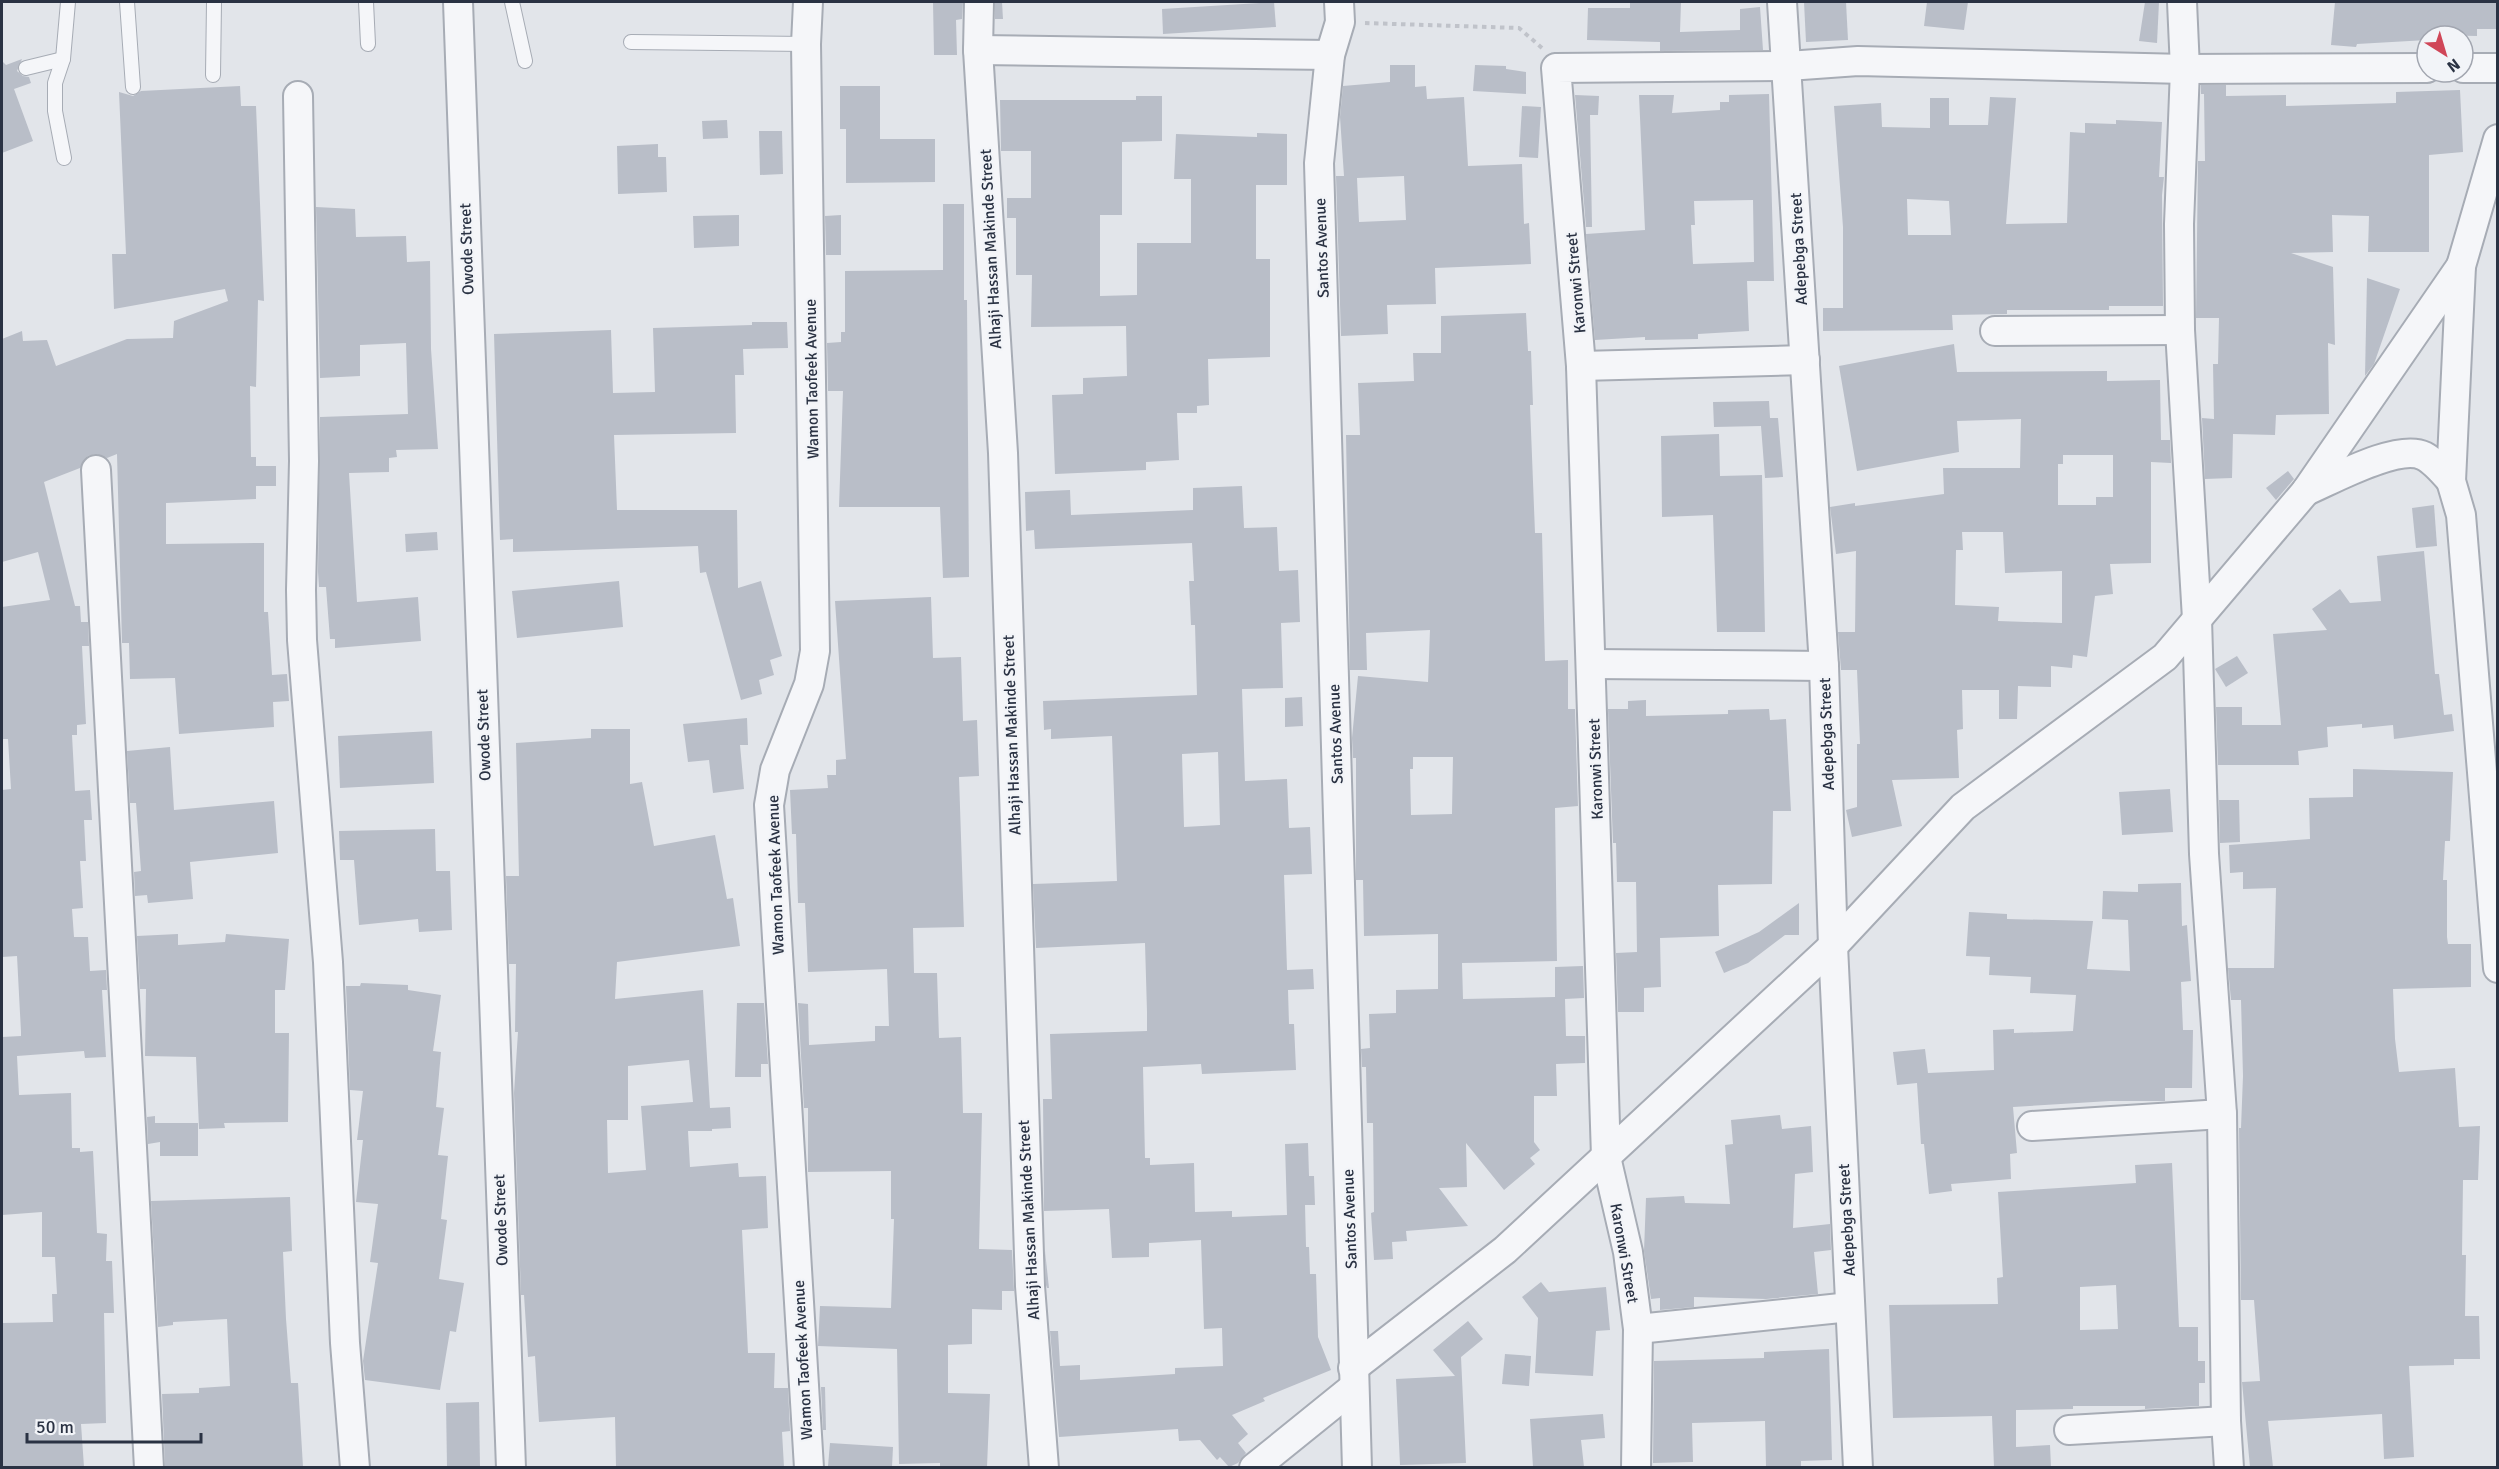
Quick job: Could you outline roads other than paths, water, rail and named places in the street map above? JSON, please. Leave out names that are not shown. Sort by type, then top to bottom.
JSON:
[{"type":"street","name":"Owode Street","points":[[458,2],[499,1196],[511,1467]]},
{"type":"street","name":"Wamon Taofeek Avenue","points":[[808,2],[806,44],[815,651],[809,684],[775,770],[770,805],[809,1467]]},
{"type":"street","name":"Alhaji Hassan Makinde Street","points":[[979,2],[978,50],[1003,453],[1030,1286],[1044,1467]]},
{"type":"street","name":"Adepebga Street","points":[[1782,2],[1788,66],[1824,666],[1833,946],[1857,1467]]},
{"type":"street","points":[[2182,2],[2185,69],[2179,224],[2180,330],[2185,383],[2197,619],[2204,854],[2222,1114],[2226,1421],[2229,1467]]},
{"type":"street","name":"Santos Avenue","points":[[1339,12],[1330,55],[1319,163],[1357,1467]]},
{"type":"street","points":[[978,50],[1330,55]]},
{"type":"street","points":[[1788,66],[1858,61],[2185,69],[2415,68]]},
{"type":"street","name":"Karonwi Street","points":[[1636,1467],[1638,1329],[1628,1252],[1606,1157],[1581,366],[1556,69],[1788,66]]},
{"type":"street","points":[[2475,68],[2498,68]]},
{"type":"street","points":[[298,96],[304,461],[302,630],[328,962],[345,1343],[355,1467]]},
{"type":"street","points":[[2498,139],[2461,266],[2451,481],[2461,516],[2498,968]]},
{"type":"street","points":[[1254,1467],[1353,1378],[1505,1251],[1833,946],[1963,807],[2165,657],[2306,491],[2461,266]]},
{"type":"street","points":[[1995,331],[2180,330]]},
{"type":"street","points":[[1581,366],[1805,360]]},
{"type":"street","points":[[2306,491],[2394,454],[2410,452],[2424,456],[2451,481]]},
{"type":"street","points":[[96,470],[149,1467]]},
{"type":"street","points":[[1592,664],[1824,666]]},
{"type":"street","points":[[2032,1126],[2222,1114]]},
{"type":"street","points":[[1638,1329],[1850,1308]]},
{"type":"street","points":[[2069,1430],[2226,1421]]},
{"type":"lane","points":[[64,158],[55,111],[55,83],[63,59],[68,2]]},
{"type":"lane","points":[[127,2],[133,87]]},
{"type":"lane","points":[[213,75],[214,2]]},
{"type":"lane","points":[[366,2],[368,44]]},
{"type":"lane","points":[[512,2],[525,61]]},
{"type":"lane","points":[[631,42],[806,44]]},
{"type":"lane","points":[[26,68],[63,59]]}]
